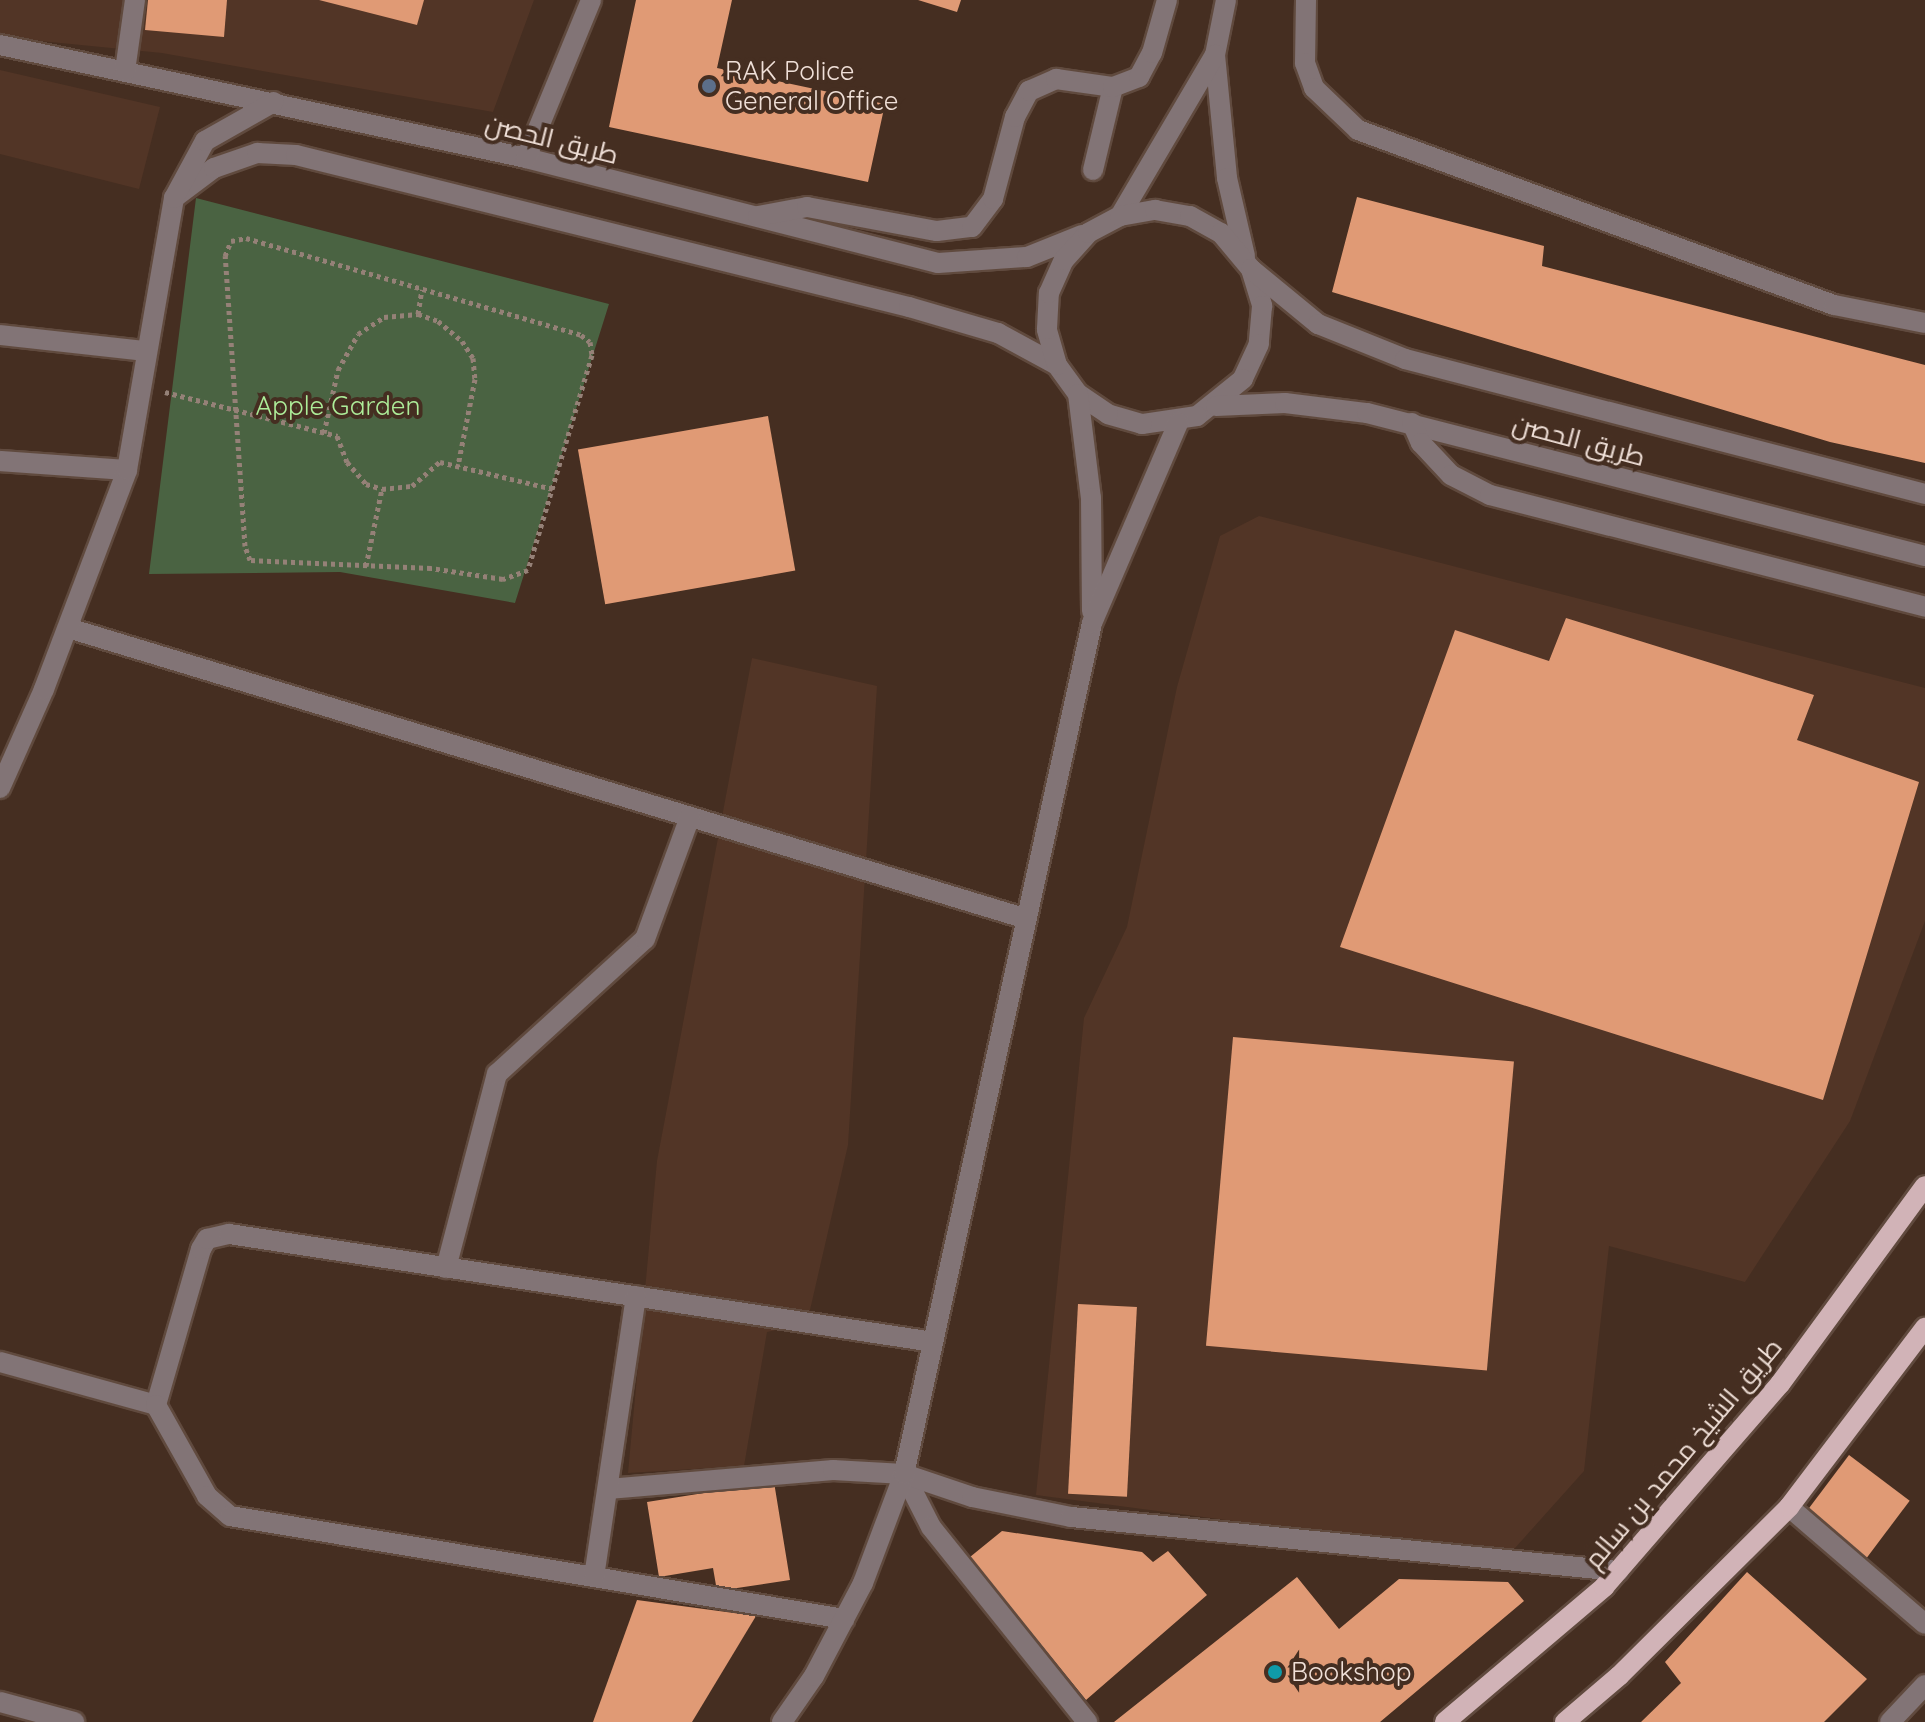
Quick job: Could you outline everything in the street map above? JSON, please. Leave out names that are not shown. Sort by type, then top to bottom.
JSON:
[{"type":"main road","name":"طريق الشيخ محمد بن سالم","points":[[1445,1722],[1618,1571],[1780,1384],[1925,1186]]},
{"type":"main road","points":[[1565,1722],[1619,1676],[1789,1507],[1925,1328]]},
{"type":"street","points":[[125,71],[135,0]]},
{"type":"street","points":[[526,158],[591,0]]},
{"type":"street","points":[[756,217],[807,207],[937,231],[972,227],[993,199],[1019,102],[1029,91],[1056,79],[1113,87],[1139,77],[1147,66],[1167,0]]},
{"type":"street","points":[[1226,0],[1215,55],[1227,178],[1248,264],[1262,306],[1259,344],[1243,379],[1216,406],[1178,423],[1142,424],[1119,418],[1078,394],[1057,365],[1047,329],[1049,293],[1064,260],[1088,233],[1120,216],[1155,210],[1190,216],[1221,233],[1248,264]]},
{"type":"street","points":[[1306,0],[1305,63],[1314,88],[1358,130],[1834,305],[1925,323]]},
{"type":"street","name":"طريق الحصن","points":[[0,45],[526,158],[938,263],[1027,257],[1088,233]]},
{"type":"street","points":[[1120,216],[1215,55]]},
{"type":"street","points":[[1093,170],[1113,87]]},
{"type":"street","points":[[0,788],[68,628],[127,470],[145,351],[174,198],[205,141],[274,102]]},
{"type":"street","points":[[174,198],[214,168],[257,153],[296,155],[921,310],[998,333],[1057,365]]},
{"type":"street","name":"طريق الحصن","points":[[1248,264],[1318,324],[1405,359],[1925,494]]},
{"type":"street","points":[[0,335],[145,351]]},
{"type":"street","points":[[1078,394],[1091,498],[1092,623]]},
{"type":"street","name":"طريق الحصن","points":[[1216,406],[1285,403],[1412,423],[1925,556]]},
{"type":"street","points":[[782,1722],[844,1619],[904,1474],[1092,623],[1178,423]]},
{"type":"street","points":[[1412,423],[1451,475],[1490,495],[1925,607]]},
{"type":"street","points":[[0,461],[127,470]]},
{"type":"street","points":[[68,628],[1027,919]]},
{"type":"street","points":[[446,1268],[497,1074],[645,939],[690,817]]},
{"type":"street","points":[[156,1405],[207,1239],[229,1234],[933,1342]]},
{"type":"street","points":[[594,1577],[636,1296]]},
{"type":"street","points":[[0,1362],[156,1405],[207,1496],[230,1516],[844,1619]]},
{"type":"street","points":[[608,1489],[833,1470],[904,1474],[972,1497],[1071,1517],[1618,1571]]},
{"type":"street","points":[[904,1474],[931,1527],[1087,1722]]},
{"type":"street","points":[[1789,1507],[1925,1624]]},
{"type":"street","points":[[1890,1722],[1925,1685]]},
{"type":"street","points":[[0,1702],[74,1722]]},
{"type":"path","points":[[246,238],[422,289],[590,342],[592,355],[528,570],[516,577],[250,560],[245,546],[240,411],[225,256],[231,241],[246,238]]},
{"type":"path","points":[[418,314],[422,289]]},
{"type":"path","points":[[324,433],[338,370],[358,334],[384,317],[418,314],[450,331],[473,358],[475,379],[458,466]]},
{"type":"path","points":[[141,386],[337,436],[347,462],[366,484],[382,489],[412,486],[440,462],[553,489]]},
{"type":"path","points":[[366,566],[382,489]]},
{"type":"shaded area","points":[[0,0],[534,0],[493,112],[162,53],[0,37]]},
{"type":"shaded area","points":[[0,70],[160,107],[139,189],[0,154]]},
{"type":"shaded area","points":[[1259,516],[1925,688],[1925,921],[1850,1121],[1745,1282],[1609,1246],[1584,1471],[1507,1557],[1036,1495],[1084,1018],[1127,927],[1177,687],[1220,536]]},
{"type":"shaded area","points":[[752,658],[877,686],[848,1145],[807,1323],[767,1332],[744,1466],[628,1473],[657,1161]]},
{"type":"green space","name":"Apple Garden","points":[[196,198],[609,304],[515,603],[340,572],[149,574]]},
{"type":"building","points":[[148,0],[227,0],[224,37],[145,30]]},
{"type":"building","points":[[319,0],[424,0],[417,25]]},
{"type":"building","name":"RAK Police General Office","points":[[636,0],[732,0],[717,68],[885,104],[868,182],[609,127]]},
{"type":"building","points":[[918,0],[961,0],[957,12]]},
{"type":"building","points":[[1357,197],[1544,246],[1542,266],[1925,365],[1925,463],[1830,442],[1332,292]]},
{"type":"building","points":[[768,416],[795,571],[605,604],[578,450]]},
{"type":"building","points":[[1566,618],[1814,695],[1797,740],[1919,782],[1823,1100],[1340,947],[1455,630],[1549,661]]},
{"type":"building","points":[[1233,1037],[1514,1062],[1487,1370],[1206,1346]]},
{"type":"building","points":[[1078,1304],[1137,1307],[1127,1497],[1068,1494]]},
{"type":"building","points":[[1849,1455],[1910,1501],[1865,1561],[1804,1515]]},
{"type":"building","points":[[774,1482],[790,1580],[717,1591],[713,1568],[659,1577],[647,1502]]},
{"type":"building","points":[[1002,1531],[1142,1552],[1153,1562],[1168,1551],[1207,1595],[1086,1700],[970,1557]]},
{"type":"building","points":[[1747,1572],[1867,1679],[1824,1722],[1641,1722],[1681,1683],[1665,1662]]},
{"type":"building","name":"Bookshop","points":[[1297,1577],[1339,1629],[1399,1579],[1508,1582],[1524,1601],[1380,1722],[1114,1722]]},
{"type":"building","points":[[637,1600],[756,1616],[692,1722],[593,1722]]},
{"type":"place","name":"RAK Police General Office","points":[[709,86]]},
{"type":"place","name":"Bookshop","points":[[1275,1672]]}]
